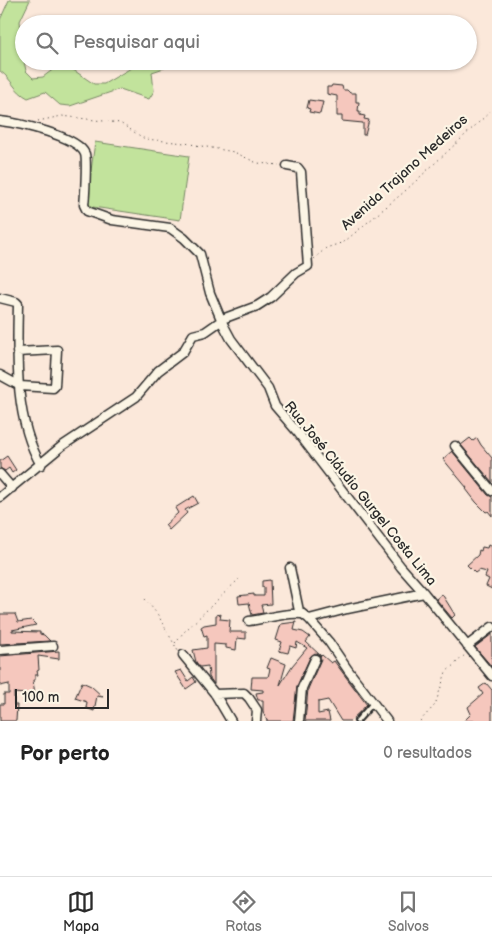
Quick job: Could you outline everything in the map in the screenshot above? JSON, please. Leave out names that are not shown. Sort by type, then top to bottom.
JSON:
[{"type":"street","name":"Rua José Cláudio Gurgel Costa Lima","points":[[0,121],[23,124],[47,131],[81,149],[86,157],[84,205],[87,211],[112,220],[166,227],[184,238],[200,254],[210,293],[221,320],[231,339],[268,388],[275,406],[299,434],[401,567],[424,592],[492,676]]},
{"type":"street","points":[[0,497],[62,446],[136,397],[158,371],[183,352],[193,336],[205,332],[221,320],[256,306],[275,293],[296,272],[308,266],[301,172],[298,168],[287,166]]},
{"type":"street","points":[[0,298],[18,304],[20,386],[27,434],[41,465]]},
{"type":"street","points":[[0,375],[20,386],[54,387],[58,352],[55,349],[18,352]]},
{"type":"street","points":[[454,446],[492,491]]},
{"type":"street","points":[[0,474],[12,488]]},
{"type":"street","points":[[290,568],[301,614]]},
{"type":"street","points":[[309,619],[347,608],[424,592]]},
{"type":"street","points":[[249,622],[293,613],[301,614],[309,619],[329,642],[348,670],[388,721]]},
{"type":"street","points":[[469,648],[492,628]]},
{"type":"street","points":[[0,650],[53,646]]},
{"type":"street","points":[[183,655],[215,694],[231,721]]},
{"type":"street","points":[[299,721],[302,688],[315,660]]},
{"type":"street","points":[[215,694],[244,693],[250,698],[257,710],[256,721]]},
{"type":"lane","points":[[357,721],[373,703]]},
{"type":"path","name":"Avenida Trajano Medeiros","points":[[308,266],[321,252],[344,242],[404,192],[492,110]]},
{"type":"path","points":[[38,121],[62,116],[99,119],[120,123],[145,139],[204,146],[234,152],[257,163],[287,166]]},
{"type":"path","points":[[175,643],[239,579]]},
{"type":"path","points":[[145,599],[158,615],[178,651],[183,655]]},
{"type":"path","points":[[420,721],[435,705],[446,672],[469,648]]},
{"type":"green space","points":[[9,0],[30,0],[23,15],[15,15],[15,70],[26,70],[33,78],[43,77],[52,70],[73,70],[94,84],[104,84],[128,70],[158,70],[152,72],[154,91],[149,99],[120,89],[70,106],[60,105],[45,92],[28,98],[19,92],[0,71],[0,20]]},
{"type":"green space","points":[[95,142],[189,156],[180,220],[86,206]]},
{"type":"building","points":[[332,85],[342,86],[343,90],[356,93],[356,102],[359,102],[358,111],[360,111],[360,115],[365,116],[364,119],[369,120],[365,135],[363,135],[363,123],[342,121],[342,116],[337,116],[337,96],[327,94],[327,87]]},
{"type":"building","points":[[309,100],[323,102],[320,114],[309,112],[310,109],[307,108]]},
{"type":"building","points":[[470,438],[473,441],[477,438],[492,458],[492,482],[461,445]]},
{"type":"building","points":[[452,451],[488,495],[492,497],[492,516],[476,502],[443,459]]},
{"type":"building","points":[[7,456],[16,470],[12,473],[9,468],[5,471],[0,468],[0,461]]},
{"type":"building","points":[[194,496],[198,503],[185,510],[187,513],[169,530],[165,525],[178,513],[175,508]]},
{"type":"building","points":[[488,545],[492,547],[492,589],[486,586],[489,579],[485,577],[487,572],[479,570],[475,573],[467,565],[478,555],[482,547],[487,548]]},
{"type":"building","points":[[270,580],[271,604],[261,605],[263,613],[252,615],[249,603],[239,604],[238,596],[254,594],[254,596],[264,596],[262,581]]},
{"type":"building","points":[[442,594],[455,615],[452,618],[436,599]]},
{"type":"building","points":[[0,614],[15,614],[18,622],[31,620],[36,625],[12,631],[40,632],[50,641],[0,644]]},
{"type":"building","points":[[221,614],[220,619],[230,620],[229,632],[246,632],[246,639],[237,638],[236,650],[226,648],[226,645],[214,644],[214,684],[209,677],[208,666],[200,667],[196,662],[193,650],[207,648],[207,635],[204,636],[201,627],[216,623],[216,615]]},
{"type":"building","points":[[296,622],[294,630],[303,632],[310,637],[306,642],[331,663],[334,661],[367,705],[350,721],[341,721],[328,700],[318,702],[318,714],[328,712],[330,721],[305,721],[308,689],[321,659],[315,653],[310,657],[297,686],[293,721],[267,721],[263,711],[263,700],[258,700],[256,693],[263,692],[263,690],[251,689],[252,677],[268,677],[270,669],[267,668],[271,658],[286,664],[280,685],[292,666],[307,648],[297,642],[296,648],[290,646],[288,653],[279,651],[282,642],[276,640],[281,624]]},
{"type":"building","points":[[492,634],[492,667],[475,647]]},
{"type":"building","points":[[59,651],[59,659],[38,656],[38,675],[35,675],[35,680],[33,680],[35,696],[26,697],[26,694],[14,693],[14,705],[17,705],[16,721],[0,721],[0,704],[4,704],[4,694],[9,694],[9,684],[0,686],[0,656]]},
{"type":"building","points":[[181,670],[188,681],[193,677],[196,682],[186,689],[175,672]]},
{"type":"building","points":[[82,682],[91,686],[103,697],[97,696],[94,711],[86,708],[87,702],[75,698]]},
{"type":"building","points":[[486,683],[492,690],[492,721],[464,721],[471,714],[468,707],[483,694],[479,688]]}]
